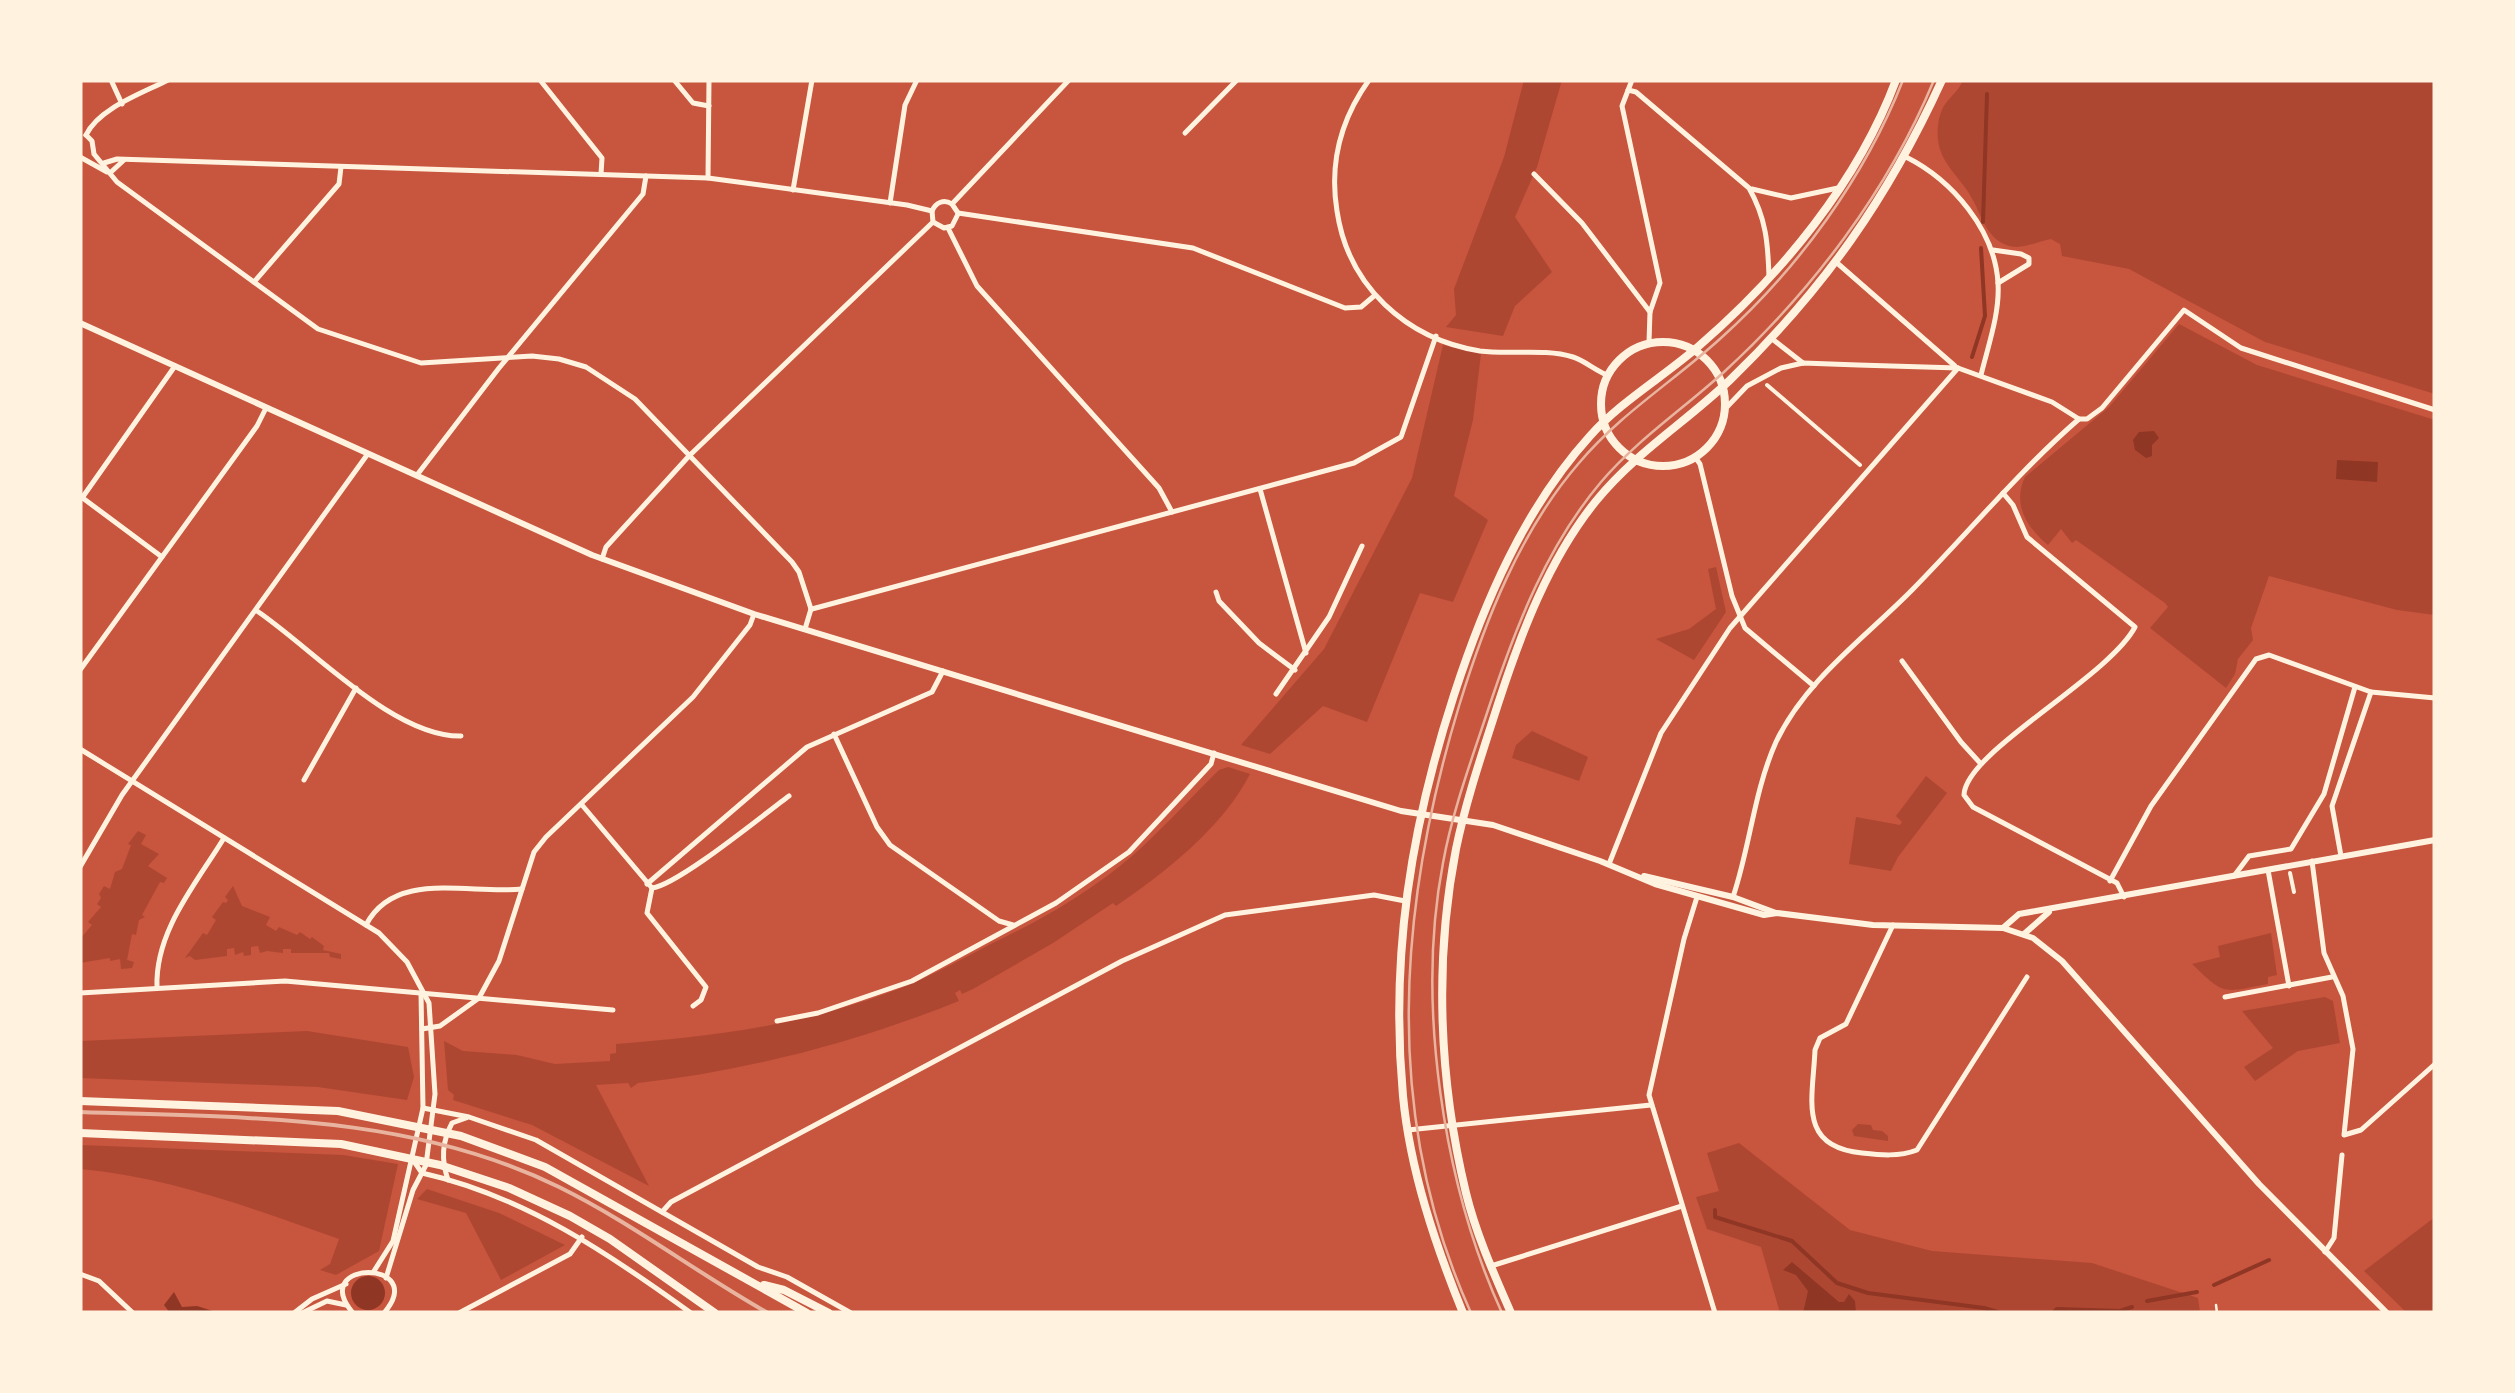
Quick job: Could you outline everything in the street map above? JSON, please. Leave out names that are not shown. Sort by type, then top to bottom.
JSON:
[{"type":"main road","points":[[1463,1313],[1440,1256],[1413,1161],[1403,1086],[1400,998],[1405,901],[1419,813],[1473,636],[1508,559],[1563,470],[1603,423],[1694,350],[1769,277],[1838,188],[1896,80]]},
{"type":"main road","points":[[1511,1313],[1466,1194],[1443,1022],[1444,953],[1452,871],[1513,658],[1546,581],[1585,515],[1635,460],[1723,386],[1771,338],[1836,262],[1882,198],[1942,80]]},
{"type":"main road","points":[[80,323],[602,559],[754,614],[1400,811],[1509,830],[1697,898],[1764,915],[1777,913]]},
{"type":"main road","points":[[1649,342],[1680,344],[1694,350],[1714,368],[1723,386],[1725,409],[1716,436],[1696,457],[1665,466],[1635,460],[1614,444],[1603,423],[1601,391],[1606,375],[1624,354],[1649,342]]},
{"type":"main road","points":[[2003,928],[2019,914],[2435,840]]},
{"type":"main road","points":[[1634,874],[1700,888],[1777,913],[1893,925],[2003,928],[2024,934],[2062,961],[2258,1184],[2388,1313]]},
{"type":"main road","points":[[2024,934],[2042,915],[2061,908]]},
{"type":"main road","points":[[80,1100],[338,1111],[429,1128],[510,1151],[587,1188],[808,1313]]},
{"type":"main road","points":[[80,1133],[342,1144],[440,1165],[508,1188],[570,1216],[715,1313]]},
{"type":"main road","points":[[755,1282],[784,1290],[829,1313]]},
{"type":"street","points":[[111,80],[122,104]]},
{"type":"street","points":[[168,80],[122,104],[83,134],[92,141],[92,150],[110,173],[318,328],[421,363],[510,357],[559,359],[586,367],[634,399],[792,562],[811,609],[805,629]]},
{"type":"street","points":[[540,80],[602,158],[602,174]]},
{"type":"street","points":[[674,80],[694,103],[708,106]]},
{"type":"street","points":[[708,178],[709,80]]},
{"type":"street","points":[[793,190],[812,80]]},
{"type":"street","points":[[890,204],[905,105],[918,80]]},
{"type":"street","points":[[952,204],[1069,80]]},
{"type":"street","points":[[1185,133],[1236,80]]},
{"type":"street","points":[[1369,80],[1344,121],[1334,170],[1334,196],[1344,238],[1374,296],[1407,325],[1436,336],[1479,350],[1569,356],[1606,375]]},
{"type":"street","points":[[1632,80],[1622,106],[1660,283],[1650,312],[1649,342]]},
{"type":"street","points":[[1628,90],[1636,92],[1749,188],[1767,230],[1769,277]]},
{"type":"street","points":[[92,150],[80,157],[110,173]]},
{"type":"street","points":[[1906,156],[1950,188],[1972,215],[1992,250],[1998,283],[1980,376]]},
{"type":"street","points":[[103,164],[117,159],[708,178],[932,211]]},
{"type":"street","points":[[110,173],[124,160]]},
{"type":"street","points":[[254,282],[339,184],[341,167]]},
{"type":"street","points":[[1534,174],[1582,223],[1650,312]]},
{"type":"street","points":[[416,478],[423,463],[643,194],[646,176]]},
{"type":"street","points":[[1749,188],[1791,198],[1838,188]]},
{"type":"street","points":[[940,202],[952,204],[958,213],[956,222],[948,228],[939,227],[933,222],[932,211],[940,202]]},
{"type":"street","points":[[958,213],[1193,248],[1345,308],[1361,307],[1374,296]]},
{"type":"street","points":[[602,559],[606,547],[690,456],[933,222]]},
{"type":"street","points":[[948,228],[978,286],[1159,488],[1172,512]]},
{"type":"street","points":[[1992,250],[2028,258],[2029,264],[1998,283]]},
{"type":"street","points":[[1836,262],[1958,368]]},
{"type":"street","points":[[1725,409],[1757,379],[1803,363],[1958,368],[2087,419],[2102,408],[2184,310],[2241,348],[2435,410]]},
{"type":"street","points":[[811,609],[1354,464],[1401,437],[1436,336]]},
{"type":"street","points":[[1771,338],[1803,363]]},
{"type":"street","points":[[162,557],[81,497],[175,366]]},
{"type":"street","points":[[1609,864],[1661,733],[1740,617],[1958,368]]},
{"type":"street","points":[[1767,385],[1860,465]]},
{"type":"street","points":[[80,670],[257,426],[266,408]]},
{"type":"street","points":[[1733,897],[1777,742],[1814,686],[2079,419]]},
{"type":"street","points":[[80,867],[132,782],[368,455]]},
{"type":"street","points":[[1696,457],[1732,596],[1745,628],[1814,686]]},
{"type":"street","points":[[1260,489],[1306,652]]},
{"type":"street","points":[[2002,493],[2013,505],[2027,537],[2135,627],[2087,680],[2000,746],[1964,788],[1964,795],[1973,807],[2120,886],[2124,897]]},
{"type":"street","points":[[1276,694],[1329,617],[1362,546]]},
{"type":"street","points":[[1216,592],[1219,601],[1259,643],[1294,670]]},
{"type":"street","points":[[257,611],[385,710],[444,737],[461,736]]},
{"type":"street","points":[[422,1030],[436,1027],[480,998],[498,961],[534,852],[693,697],[748,628],[754,614]]},
{"type":"street","points":[[2110,881],[2151,806],[2256,659],[2269,655],[2371,692],[2435,698]]},
{"type":"street","points":[[1902,662],[1982,764]]},
{"type":"street","points":[[693,1006],[706,988],[647,913],[649,886],[808,747],[932,692],[943,671]]},
{"type":"street","points":[[2294,865],[2291,849],[2324,794],[2356,687]]},
{"type":"street","points":[[304,780],[356,688]]},
{"type":"street","points":[[2341,856],[2332,806],[2371,692]]},
{"type":"street","points":[[834,734],[877,827],[890,844],[999,921],[1017,925]]},
{"type":"street","points":[[80,749],[366,925],[402,956],[429,1003],[436,1027],[435,1110],[422,1174],[406,1210],[386,1278]]},
{"type":"street","points":[[778,1021],[818,1013],[912,981],[1076,890],[1128,852],[1211,764],[1214,753]]},
{"type":"street","points":[[649,886],[666,885],[688,871],[790,796]]},
{"type":"street","points":[[2318,801],[2332,806]]},
{"type":"street","points":[[582,805],[649,886]]},
{"type":"street","points":[[157,987],[162,944],[224,838]]},
{"type":"street","points":[[2234,876],[2249,856],[2291,849]]},
{"type":"street","points":[[2312,862],[2324,953],[2343,996],[2353,1049],[2344,1135],[2362,1130],[2435,1064]]},
{"type":"street","points":[[2268,870],[2289,986]]},
{"type":"street","points":[[2290,873],[2294,892]]},
{"type":"street","points":[[1700,888],[1649,1096],[1715,1313]]},
{"type":"street","points":[[366,925],[378,906],[418,890],[522,889]]},
{"type":"street","points":[[662,1212],[671,1202],[1122,961],[1224,915],[1374,895],[1405,901]]},
{"type":"street","points":[[1893,925],[1846,1024],[1820,1038],[1815,1050],[1815,1129],[1823,1140],[1842,1151],[1905,1154],[1917,1150],[2027,977]]},
{"type":"street","points":[[2225,997],[2332,977]]},
{"type":"street","points":[[80,992],[285,981],[614,1010]]},
{"type":"street","points":[[374,1270],[393,1241],[423,1108],[421,991]]},
{"type":"street","points":[[1408,1130],[1650,1105]]},
{"type":"street","points":[[423,1108],[469,1117],[536,1140],[758,1267],[788,1278],[851,1313]]},
{"type":"street","points":[[448,1180],[442,1160],[445,1136],[452,1123],[469,1117]]},
{"type":"street","points":[[2325,1252],[2334,1238],[2342,1155]]},
{"type":"street","points":[[412,1159],[422,1174],[496,1197],[582,1238],[692,1313]]},
{"type":"street","points":[[1491,1266],[1682,1206]]},
{"type":"street","points":[[459,1313],[570,1254],[582,1238]]},
{"type":"street","points":[[294,1313],[312,1299],[346,1284],[358,1272],[374,1270],[386,1278],[393,1297],[384,1313]]},
{"type":"street","points":[[80,1274],[99,1281],[133,1313]]},
{"type":"street","points":[[346,1284],[346,1305]]},
{"type":"street","points":[[302,1313],[327,1301],[346,1305],[353,1313]]},
{"type":"lane","points":[[2216,1305],[2218,1313]]},
{"type":"shaded area","points":[[1524,80],[1562,80],[1537,167],[1515,217],[1552,272],[1515,306],[1503,336],[1446,327],[1456,315],[1454,289],[1504,157]]},
{"type":"shaded area","points":[[1963,80],[2435,80],[2435,394],[2265,342],[2129,269],[2062,256],[2060,244],[2051,239],[2018,247],[1999,242],[1940,149],[1940,117]]},
{"type":"shaded area","points":[[2179,324],[2257,365],[2435,420],[2435,615],[2397,610],[2269,576],[2251,628],[2253,640],[2238,659],[2226,688],[2150,628],[2168,607],[2165,603],[2076,540],[2072,543],[2061,529],[2048,545],[2034,531],[2021,506],[2025,477],[2109,407]]},
{"type":"shaded area","points":[[1443,345],[1481,354],[1473,420],[1454,496],[1488,520],[1453,602],[1420,593],[1367,722],[1323,706],[1270,754],[1241,745],[1324,649],[1412,478]]},
{"type":"shaded area","points":[[2154,431],[2159,438],[2152,445],[2152,456],[2146,458],[2135,450],[2133,440],[2139,432]]},
{"type":"shaded area","points":[[2337,460],[2378,462],[2377,482],[2336,479]]},
{"type":"shaded area","points":[[1716,567],[1726,612],[1694,660],[1656,639],[1689,629],[1716,609],[1708,569]]},
{"type":"shaded area","points":[[1532,731],[1588,757],[1579,781],[1512,758],[1516,745]]},
{"type":"shaded area","points":[[1228,767],[1250,774],[1225,812],[1173,863],[1116,906],[1113,903],[973,989],[955,993],[959,1001],[841,1042],[761,1063],[638,1083],[631,1088],[628,1083],[596,1085],[649,1186],[532,1125],[453,1100],[454,1095],[448,1090],[444,1041],[463,1051],[517,1055],[555,1064],[610,1061],[616,1044],[687,1038],[791,1021],[907,985],[1037,921],[1087,890],[1132,856],[1219,770]]},
{"type":"shaded area","points":[[1926,776],[1947,793],[1891,871],[1849,864],[1856,817],[1900,825],[1902,822],[1896,816]]},
{"type":"shaded area","points":[[138,831],[146,835],[141,844],[159,854],[148,866],[167,878],[160,882],[142,915],[145,917],[139,920],[136,935],[132,934],[127,960],[134,962],[132,968],[121,969],[120,959],[110,958],[80,963],[80,939],[101,907],[97,904],[99,894],[104,886],[110,889],[115,872],[122,869],[131,845],[128,844]]},
{"type":"shaded area","points":[[233,886],[242,906],[270,917],[266,925],[276,931],[279,927],[312,937],[324,946],[323,950],[341,954],[341,959],[330,957],[329,953],[291,953],[291,949],[260,953],[258,946],[251,947],[251,955],[235,955],[234,948],[227,949],[227,956],[185,958],[203,933],[207,935],[216,920],[212,917],[226,903],[225,897]]},
{"type":"shaded area","points":[[2271,933],[2277,975],[2268,977],[2268,984],[2226,989],[2192,964],[2220,957],[2218,946]]},
{"type":"shaded area","points":[[2325,997],[2333,1001],[2340,1043],[2298,1051],[2255,1081],[2244,1067],[2273,1048],[2242,1011]]},
{"type":"shaded area","points":[[307,1031],[408,1047],[414,1077],[407,1100],[318,1087],[80,1078],[80,1041]]},
{"type":"shaded area","points":[[1858,1124],[1882,1131],[1888,1141],[1854,1136],[1852,1130]]},
{"type":"shaded area","points":[[1739,1143],[1850,1230],[1932,1251],[2092,1263],[2198,1298],[2200,1312],[1780,1313],[1761,1247],[1707,1229],[1696,1197],[1719,1191],[1707,1153]]},
{"type":"shaded area","points":[[80,1145],[343,1155],[398,1164],[379,1251],[336,1275],[320,1270],[330,1264],[339,1239],[179,1187],[80,1169]]},
{"type":"shaded area","points":[[427,1189],[499,1213],[565,1245],[501,1280],[466,1213],[417,1199]]},
{"type":"shaded area","points":[[2435,1217],[2435,1313],[2407,1313],[2364,1271]]},
{"type":"shaded area","points":[[1792,1262],[1839,1302],[1844,1302],[1849,1294],[1855,1301],[1856,1313],[1803,1313],[1808,1291],[1796,1275],[1783,1270]]},
{"type":"shaded area","points":[[368,1276],[380,1281],[385,1293],[380,1305],[368,1310],[356,1305],[351,1293],[356,1281]]},
{"type":"shaded area","points":[[174,1292],[182,1307],[197,1306],[219,1313],[170,1313],[164,1305]]},
{"type":"waterway","points":[[1983,222],[1987,94]]},
{"type":"waterway","points":[[1972,357],[1985,316],[1981,248]]},
{"type":"waterway","points":[[1715,1210],[1715,1217],[1792,1241],[1837,1283],[1868,1293],[2001,1313]]},
{"type":"waterway","points":[[2214,1285],[2269,1260]]},
{"type":"waterway","points":[[2147,1301],[2197,1292]]},
{"type":"waterway","points":[[2053,1313],[2057,1309],[2120,1311],[2132,1307]]},
{"type":"tram line","points":[[1471,1313],[1442,1239],[1423,1163],[1412,1087],[1409,1011],[1413,934],[1423,858],[1438,782],[1480,642],[1522,547],[1558,489],[1595,445],[1721,338],[1777,282],[1849,186],[1903,80]]},
{"type":"tram line","points":[[1502,1313],[1481,1262],[1450,1151],[1434,1033],[1433,974],[1435,917],[1447,843],[1500,675],[1535,588],[1582,507],[1630,452],[1756,341],[1817,273],[1871,200],[1934,80]]},
{"type":"railway","points":[[80,1112],[324,1124],[443,1145],[502,1163],[559,1187],[768,1313]]}]
